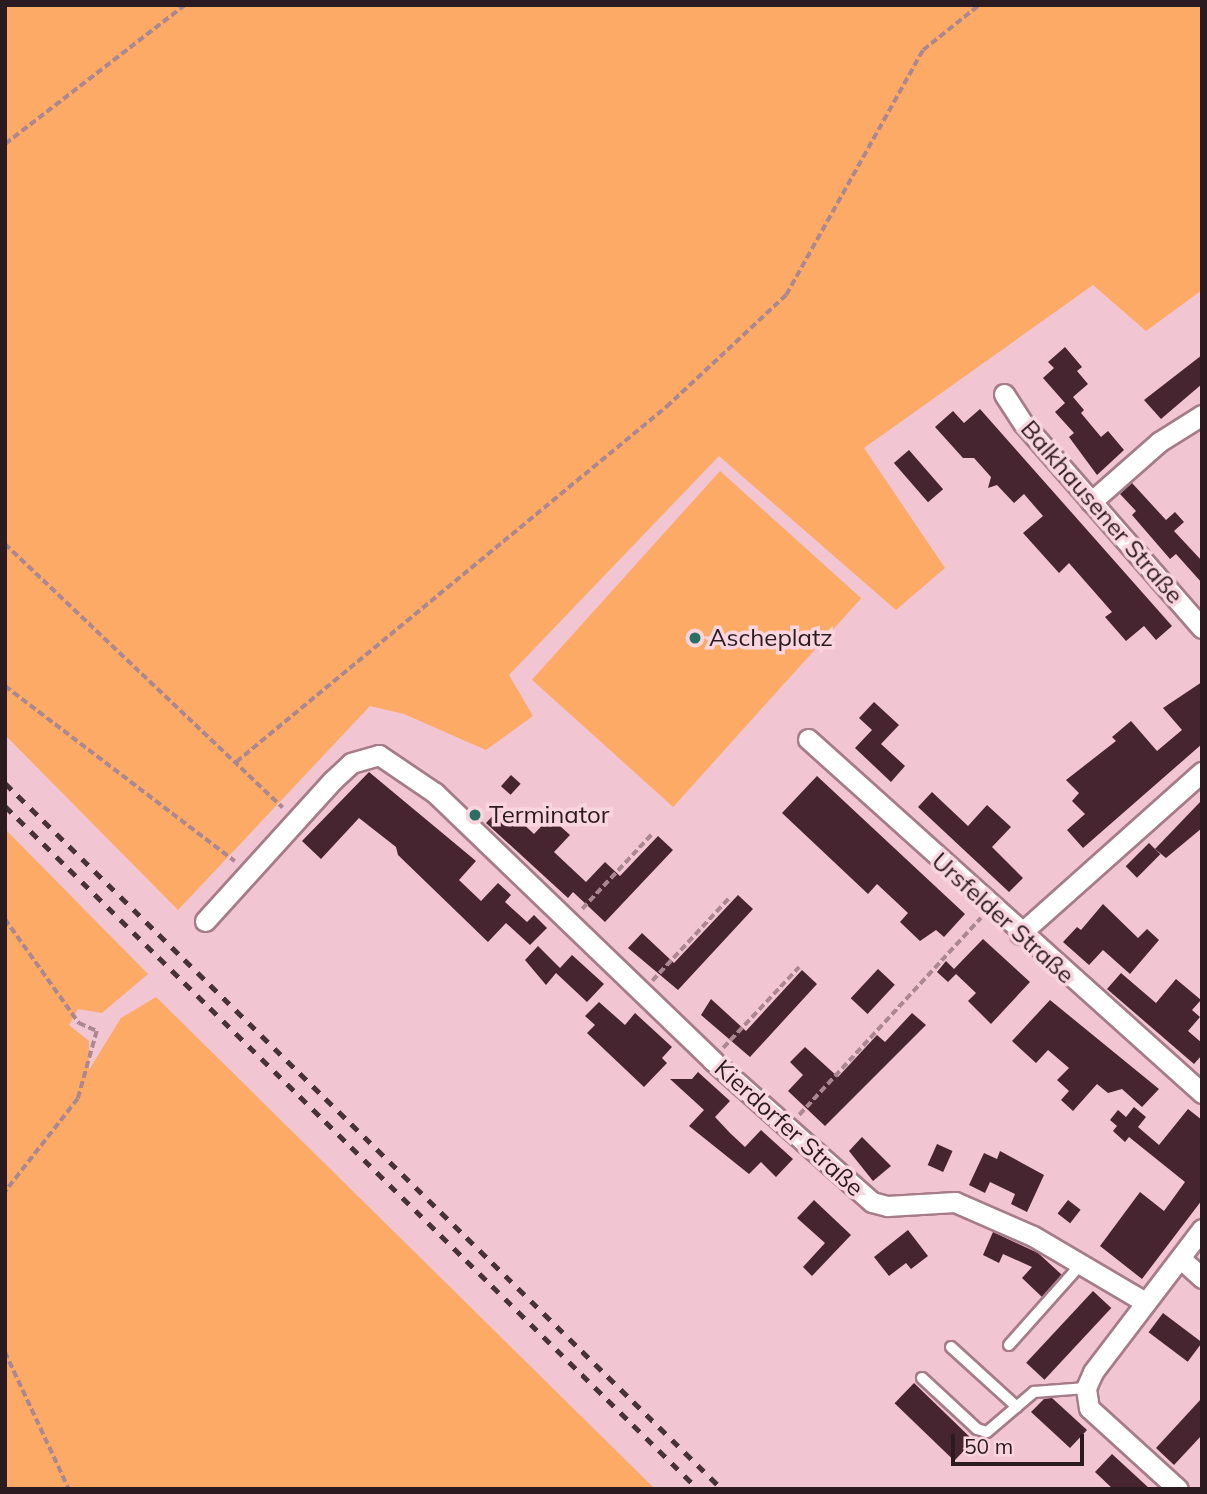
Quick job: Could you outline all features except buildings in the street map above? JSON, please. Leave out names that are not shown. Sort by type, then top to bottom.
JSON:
[{"type":"street","name":"Balkhausener Straße","points":[[1004,394],[1023,423],[1202,628]]},
{"type":"street","points":[[1091,502],[1159,442],[1202,415]]},
{"type":"street","name":"Ursfelder Straße","points":[[808,739],[990,908],[1202,1093]]},
{"type":"street","name":"Kierdorfer Straße","points":[[205,920],[351,763],[379,755],[435,793],[712,1060],[872,1202],[887,1206],[955,1202],[1082,1263],[1145,1302]]},
{"type":"street","points":[[1020,934],[1202,772]]},
{"type":"street","points":[[1178,1489],[1089,1408],[1086,1388],[1145,1302],[1202,1229]]},
{"type":"street","points":[[1180,1258],[1202,1278]]},
{"type":"lane","points":[[1009,1345],[1082,1263]]},
{"type":"lane","points":[[951,1347],[1017,1407]]},
{"type":"lane","points":[[922,1378],[977,1429],[994,1430],[1017,1407],[1042,1389],[1086,1388]]},
{"type":"path","points":[[5,144],[185,5]]},
{"type":"path","points":[[236,762],[666,407],[786,295],[923,50],[979,5]]},
{"type":"path","points":[[5,544],[297,822]]},
{"type":"path","points":[[5,686],[251,872]]},
{"type":"path","points":[[569,923],[652,834]]},
{"type":"path","points":[[641,992],[729,898]]},
{"type":"path","points":[[788,1127],[990,908]]},
{"type":"path","points":[[5,919],[79,1023],[97,1031],[78,1100],[5,1192]]},
{"type":"path","points":[[712,1060],[799,967]]},
{"type":"path","points":[[5,1352],[69,1489]]},
{"type":"shaded area","points":[[5,5],[1202,5],[1202,290],[1146,331],[1093,285],[864,448],[945,568],[896,610],[719,456],[509,675],[533,716],[486,750],[404,714],[370,706],[178,910],[5,735]]},
{"type":"shaded area","name":"Ascheplatz","points":[[720,471],[861,598],[673,807],[532,680]]},
{"type":"shaded area","points":[[5,829],[148,974],[102,1013],[78,1009],[69,1025],[89,1041],[89,1070],[121,1018],[156,997],[655,1489],[5,1489]]},
{"type":"railway","points":[[5,783],[722,1489]]},
{"type":"railway","points":[[5,806],[698,1489]]},
{"type":"place","name":"Ascheplatz","points":[[695,638]]},
{"type":"place","name":"Terminator","points":[[475,815]]}]
